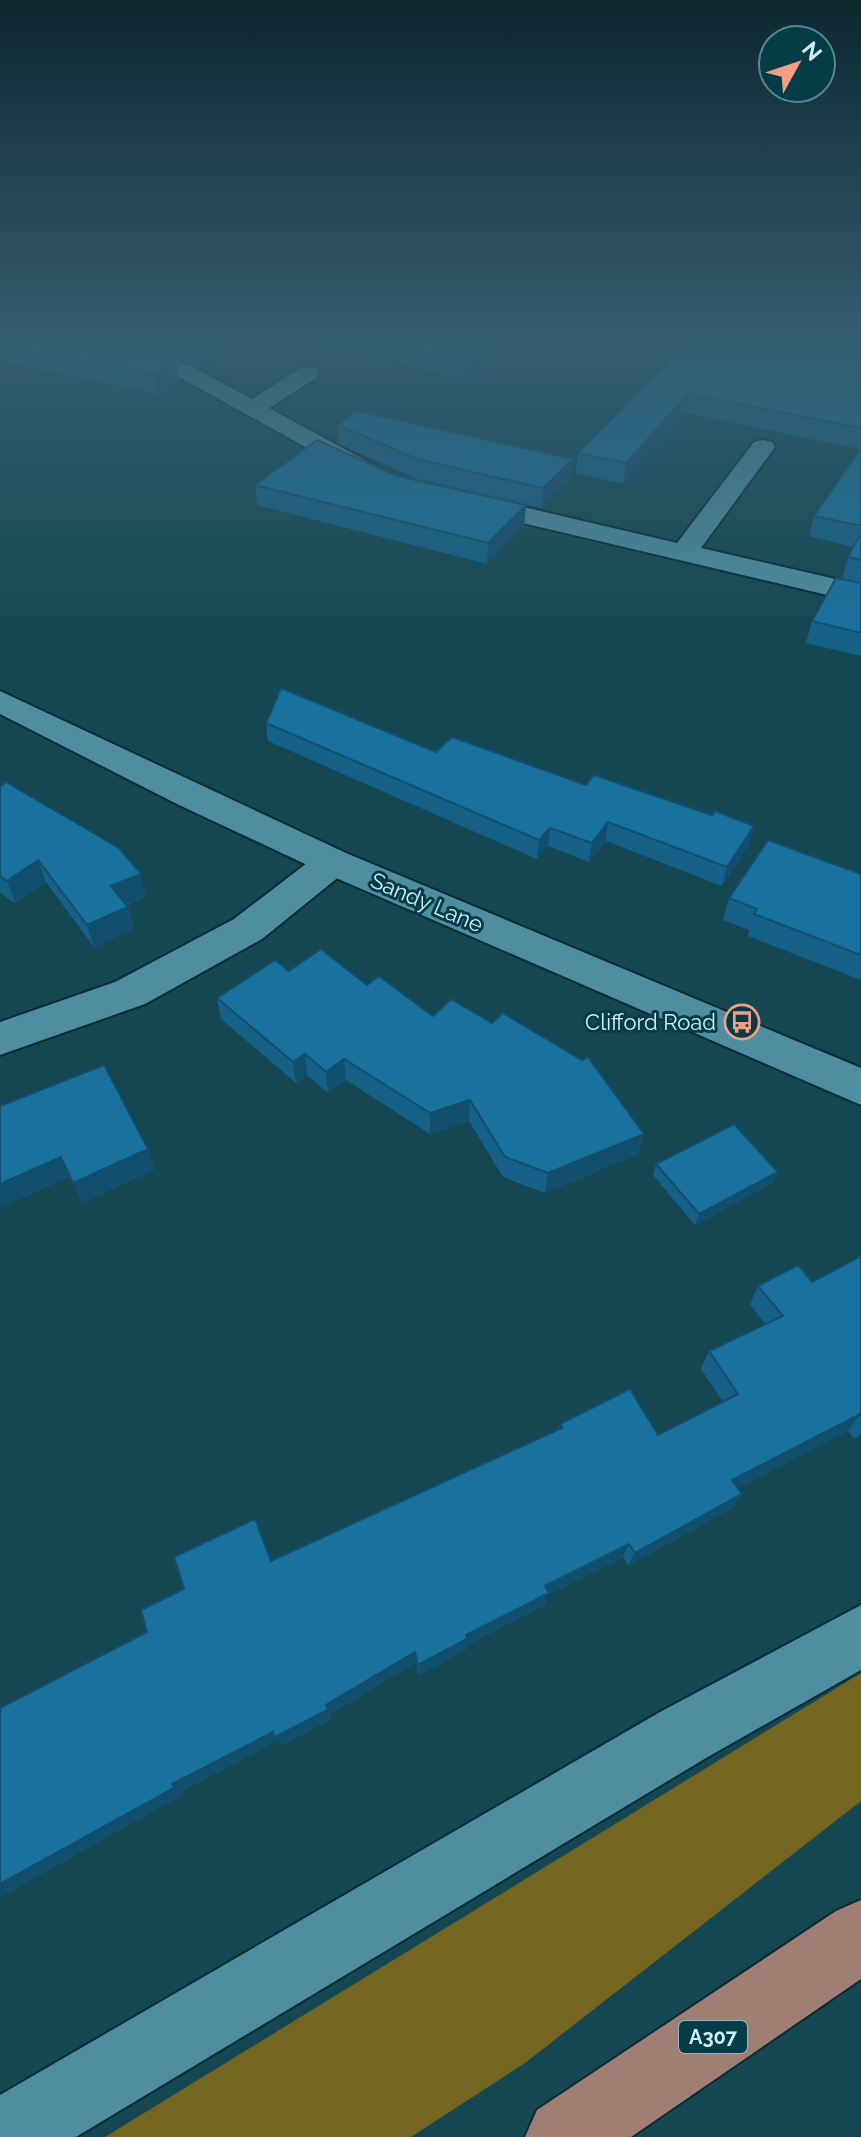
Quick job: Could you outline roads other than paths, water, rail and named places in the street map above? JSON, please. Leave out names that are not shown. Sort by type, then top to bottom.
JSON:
[{"type":"main road","name":"A307","points":[[564,2137],[861,1936]]},
{"type":"street","points":[[301,436],[352,465],[394,482]]},
{"type":"street","points":[[735,442],[794,453]]},
{"type":"street","points":[[683,554],[763,447]]},
{"type":"street","points":[[439,495],[861,594]]},
{"type":"street","name":"Sandy Lane","points":[[0,701],[192,797],[333,862],[861,1087]]},
{"type":"street","points":[[0,1039],[130,993],[248,929],[333,862]]},
{"type":"street","points":[[3,2137],[683,1735],[861,1636]]},
{"type":"place","name":"Clifford Road","points":[[742,1022]]}]
